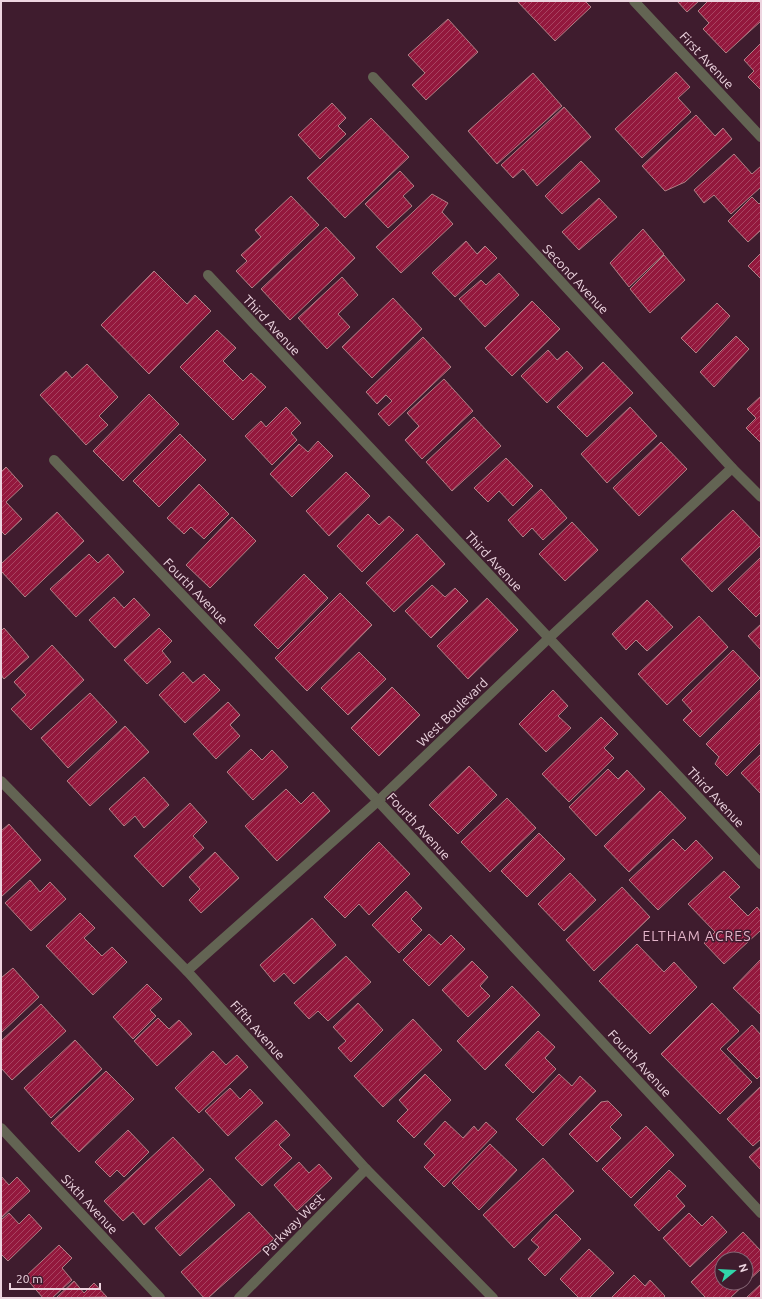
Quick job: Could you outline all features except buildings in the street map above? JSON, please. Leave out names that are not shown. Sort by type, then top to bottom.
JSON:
[{"type":"street","name":"First Avenue","points":[[634,1],[761,137]]},
{"type":"street","name":"Second Avenue","points":[[373,77],[732,468],[761,497]]},
{"type":"street","name":"Third Avenue","points":[[208,275],[761,864]]},
{"type":"street","name":"Fourth Avenue","points":[[54,460],[378,801],[761,1213]]},
{"type":"street","name":"West Boulevard","points":[[187,971],[378,801],[549,638],[732,468]]},
{"type":"street","name":"Fifth Avenue","points":[[1,780],[187,971],[366,1169],[493,1298]]},
{"type":"street","name":"Sixth Avenue","points":[[1,1128],[160,1298]]},
{"type":"street","name":"Parkway West","points":[[239,1298],[366,1169]]},
{"type":"district","name":"ELTHAM ACRES","points":[[697,936]]}]
